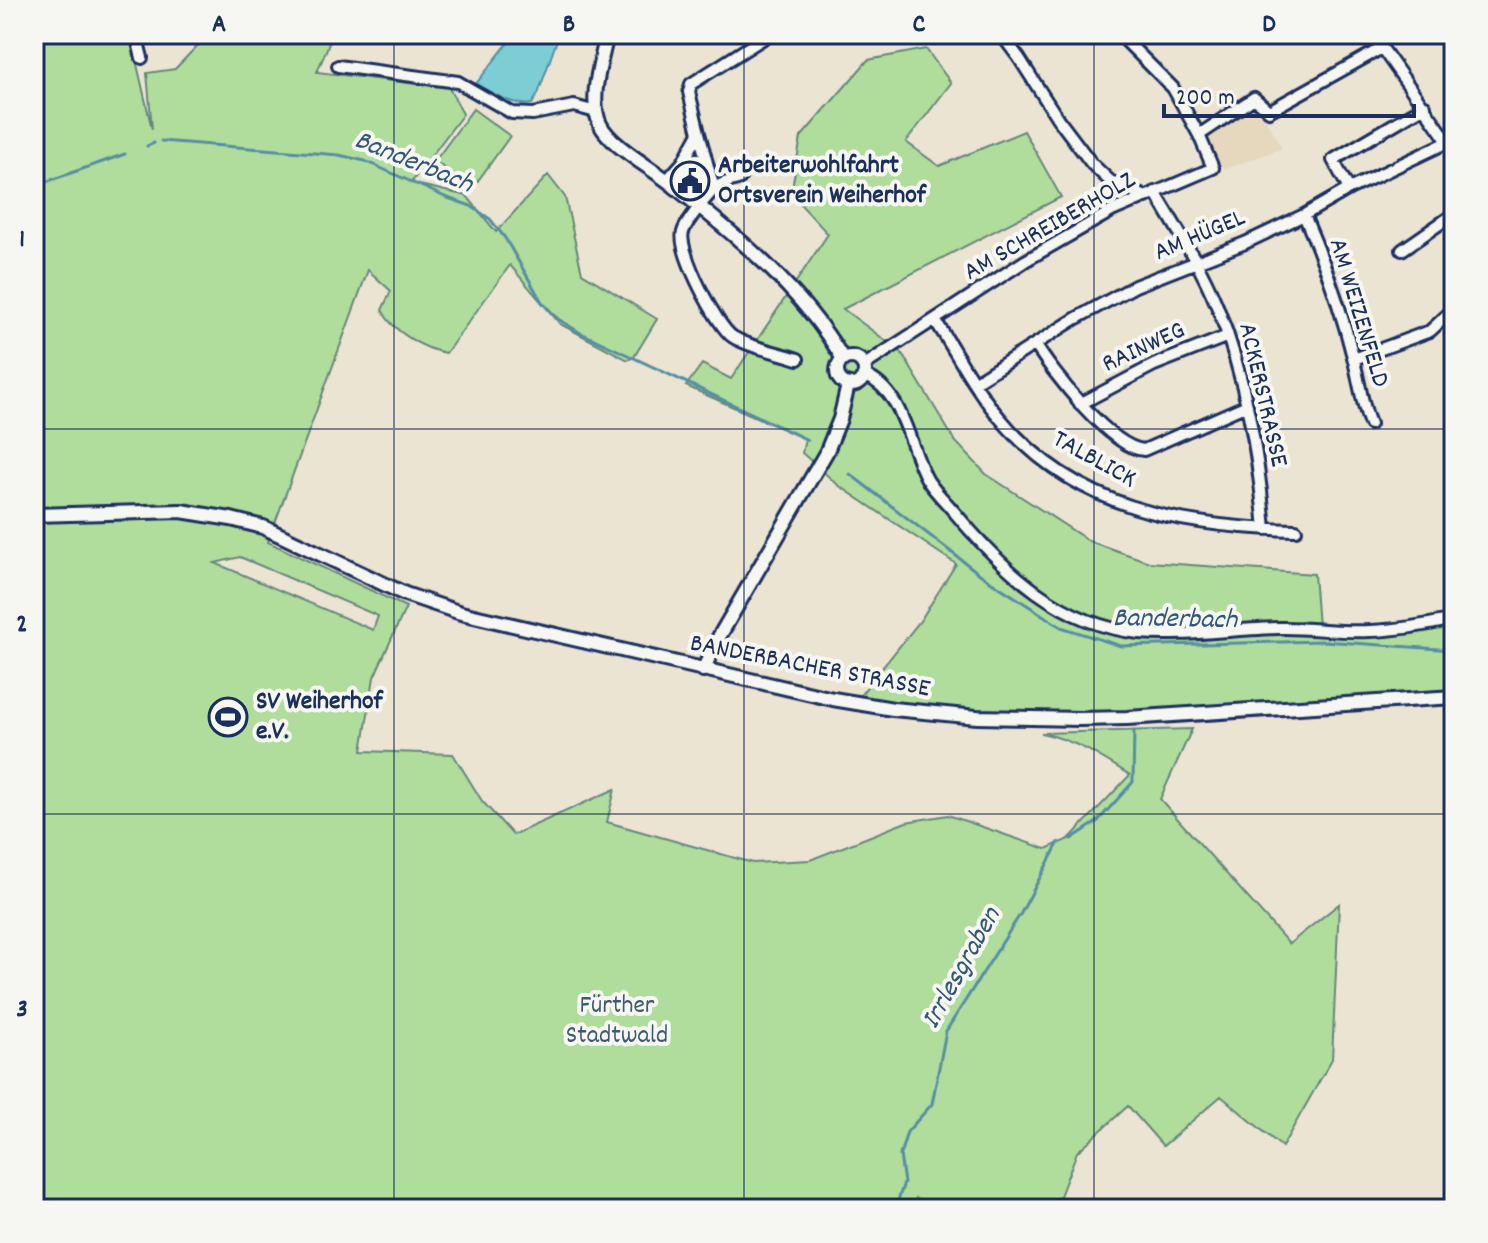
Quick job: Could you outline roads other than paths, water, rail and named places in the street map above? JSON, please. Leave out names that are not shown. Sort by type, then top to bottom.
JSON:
[{"type":"street","points":[[136,34],[142,58]]},
{"type":"street","points":[[607,34],[595,97],[600,127],[700,207],[791,288],[824,327],[843,359]]},
{"type":"street","points":[[714,189],[689,92],[691,84],[770,34]]},
{"type":"street","points":[[1001,34],[1092,164],[1110,181],[1150,194]]},
{"type":"street","points":[[1119,34],[1173,88],[1199,135],[1254,98],[1269,111],[1382,48]]},
{"type":"street","points":[[1369,34],[1425,106],[1451,146]]},
{"type":"street","points":[[338,66],[458,82],[512,113],[533,114],[574,106],[596,112]]},
{"type":"street","points":[[1349,189],[1333,160],[1425,106]]},
{"type":"street","points":[[667,180],[683,162],[699,133]]},
{"type":"street","name":"AM SCHREIBERHOLZ","points":[[864,370],[1025,261],[1112,211],[1213,168],[1199,135]]},
{"type":"street","name":"AM HÜGEL","points":[[975,382],[1135,286],[1197,263],[1304,215],[1349,189],[1451,146]]},
{"type":"street","points":[[683,162],[705,157]]},
{"type":"street","points":[[740,178],[714,189],[683,233],[689,262],[721,326],[732,337],[798,359]]},
{"type":"street","name":"ACKERSTRASSE","points":[[1150,194],[1197,263],[1228,336],[1259,464],[1265,529]]},
{"type":"street","points":[[1402,250],[1454,214]]},
{"type":"street","name":"AM WEIZENFELD","points":[[1304,215],[1323,258],[1370,424]]},
{"type":"street","points":[[1354,359],[1430,331],[1454,309]]},
{"type":"street","name":"TALBLICK","points":[[935,320],[997,416],[1024,445],[1056,470],[1093,491],[1131,507],[1172,518],[1209,525],[1296,530]]},
{"type":"street","name":"RAINWEG","points":[[1080,404],[1154,365],[1228,336]]},
{"type":"street","points":[[1035,344],[1080,404],[1129,445],[1144,450],[1247,405]]},
{"type":"street","points":[[864,370],[856,384],[848,385],[837,374],[843,359],[855,358],[887,394],[909,430],[929,482],[974,535],[1021,582],[1071,614],[1120,629],[1156,634],[1287,628],[1370,631],[1454,619]]},
{"type":"street","points":[[703,670],[827,451],[840,419],[848,385]]},
{"type":"street","name":"BANDERBACHER STRASSE","points":[[34,515],[181,511],[231,519],[292,539],[432,604],[833,699],[930,713],[1004,718],[1127,718],[1454,697]]},
{"type":"water","points":[[515,34],[559,34],[532,104],[510,101],[475,85]]},
{"type":"waterway","name":"Banderbach","points":[[161,141],[339,155],[365,161],[471,206],[490,219],[505,238],[542,302],[558,319],[579,332],[808,440]]},
{"type":"waterway","name":"Banderbach","points":[[147,146],[154,143]]},
{"type":"waterway","name":"Banderbach","points":[[34,186],[125,154]]},
{"type":"waterway","name":"Banderbach","points":[[850,474],[981,575],[1061,627],[1121,646],[1323,641],[1454,650]]},
{"type":"waterway","name":"Irrlesgraben","points":[[1071,839],[1097,822],[1133,782],[1134,732]]},
{"type":"waterway","name":"Irrlesgraben","points":[[895,1209],[904,1183],[900,1155],[907,1132],[932,1104],[946,1031],[1021,913],[1059,842]]},
{"type":"place","name":"Arbeiterwohlfahrt Ortsverein Weiherhof","points":[[690,181]]},
{"type":"place","name":"SV Weiherhof e.V.","points":[[228,717]]},
{"type":"park label","name":"Fürther Stadtwald","points":[[617,1021]]}]
